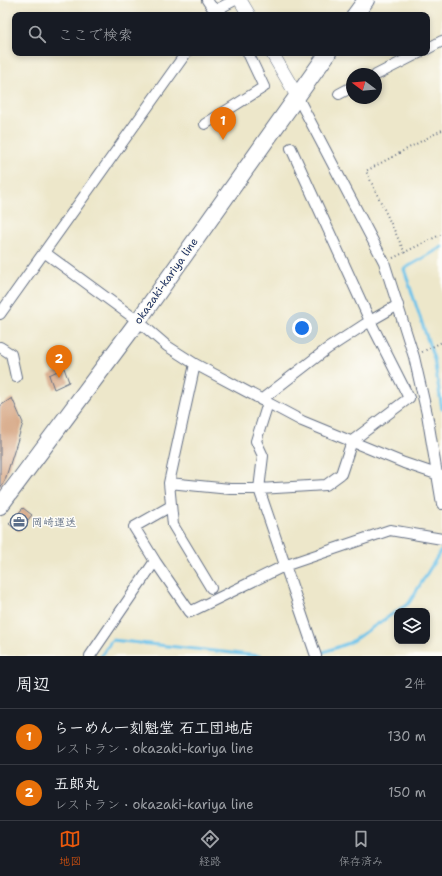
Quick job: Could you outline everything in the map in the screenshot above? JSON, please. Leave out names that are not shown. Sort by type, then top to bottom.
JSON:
[{"type":"main road","points":[[357,12],[366,0]]},
{"type":"main road","name":"okazaki-kariya line","points":[[0,506],[138,321],[326,56]]},
{"type":"street","points":[[207,0],[216,12]]},
{"type":"street","points":[[218,12],[234,0]]},
{"type":"street","points":[[240,0],[247,12]]},
{"type":"street","points":[[430,47],[442,41]]},
{"type":"street","points":[[0,314],[184,56]]},
{"type":"street","points":[[205,124],[264,87],[249,56]]},
{"type":"street","points":[[274,56],[298,96],[384,262],[414,356],[439,475],[442,504]]},
{"type":"street","points":[[382,72],[413,56]]},
{"type":"street","points":[[339,94],[346,90]]},
{"type":"street","points":[[169,483],[230,489],[259,489],[326,485],[341,474],[352,441],[409,398],[370,321],[291,148]]},
{"type":"street","points":[[44,252],[138,321],[167,346],[194,364],[302,421],[404,463],[439,475]]},
{"type":"street","points":[[316,656],[284,566],[259,489],[263,456],[256,441],[265,402],[327,348],[398,305]]},
{"type":"street","points":[[0,347],[11,354],[16,377]]},
{"type":"street","points":[[194,364],[169,483],[173,525],[211,588]]},
{"type":"street","points":[[171,506],[134,527],[190,612],[284,566],[390,530],[442,539]]},
{"type":"street","points":[[90,656],[155,561]]},
{"type":"path","points":[[405,253],[366,171],[442,130]]},
{"type":"path","points":[[384,262],[442,234]]},
{"type":"path","points":[[414,356],[442,342]]},
{"type":"building","points":[[64,368],[69,382],[54,389],[49,375]]},
{"type":"building","points":[[12,398],[23,423],[5,480],[0,488],[0,406]]},
{"type":"building","points":[[23,508],[32,515],[19,531],[9,524]]},
{"type":"waterway","points":[[442,247],[404,269],[434,359],[442,409]]},
{"type":"waterway","points":[[318,654],[349,643],[409,603],[442,549]]},
{"type":"waterway","points":[[101,656],[112,640],[260,656]]},
{"type":"place","name":"らーめん一刻魁堂 石工団地店","points":[[223,140]]},
{"type":"place","name":"五郎丸","points":[[59,378]]},
{"type":"place","name":"岡崎運送","points":[[19,522]]}]
